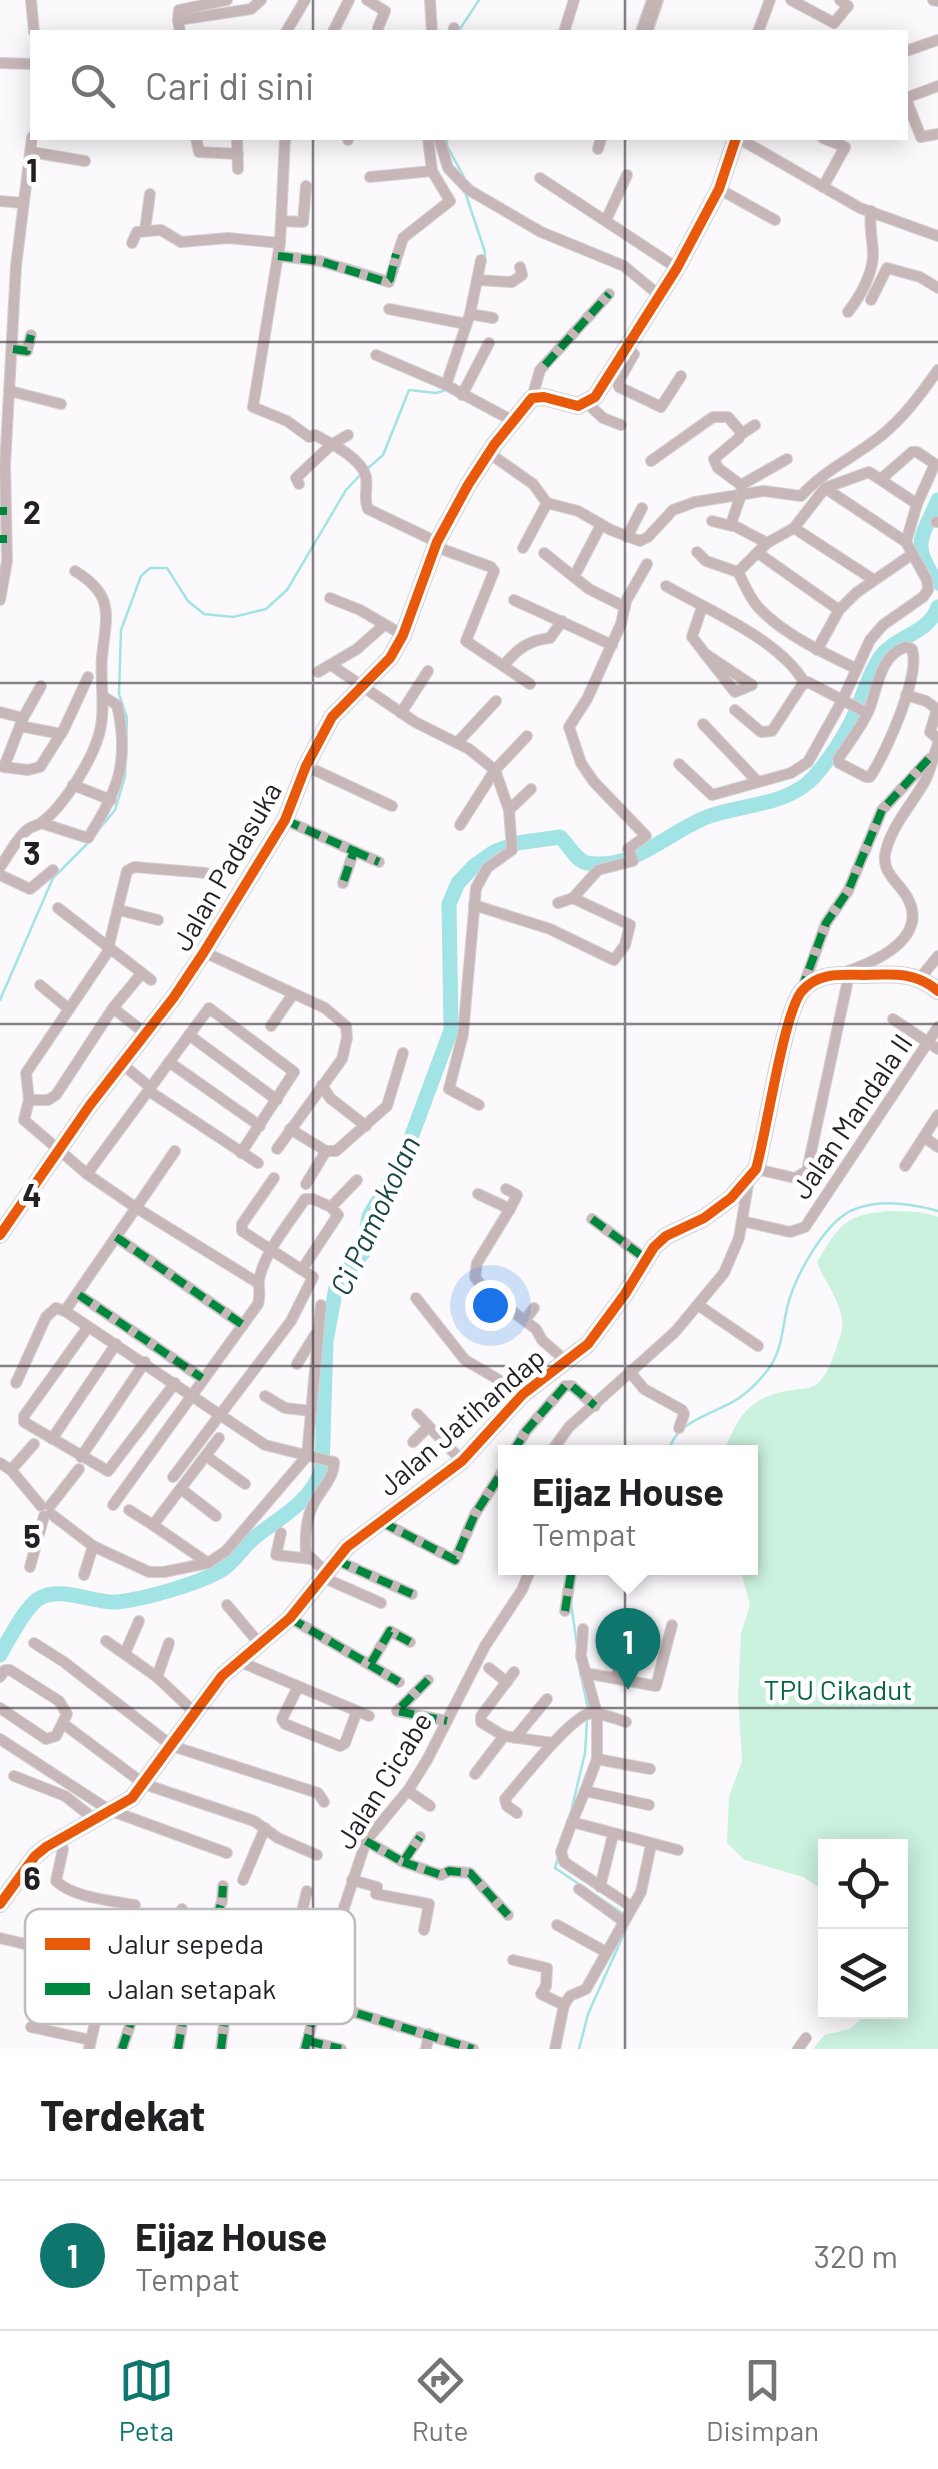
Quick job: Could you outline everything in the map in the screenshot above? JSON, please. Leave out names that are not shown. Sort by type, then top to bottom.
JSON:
[{"type":"street","points":[[31,0],[34,30]]},
{"type":"street","points":[[180,30],[179,10],[227,0]]},
{"type":"street","points":[[178,20],[251,9],[261,0]]},
{"type":"street","points":[[287,30],[305,0]]},
{"type":"street","points":[[334,30],[349,0]]},
{"type":"street","points":[[367,0],[386,12],[378,28]]},
{"type":"street","points":[[430,0],[432,30]]},
{"type":"street","points":[[565,30],[574,0]]},
{"type":"street","points":[[645,30],[655,0]]},
{"type":"street","points":[[759,30],[770,0]]},
{"type":"street","points":[[792,0],[834,23],[848,6],[840,0]]},
{"type":"street","points":[[908,50],[938,40]]},
{"type":"street","points":[[0,63],[30,64]]},
{"type":"street","points":[[908,97],[938,86]]},
{"type":"street","points":[[908,103],[920,136],[938,134]]},
{"type":"street","points":[[0,600],[7,385],[32,140]]},
{"type":"street","points":[[196,140],[199,152],[238,154]]},
{"type":"street","points":[[237,140],[238,168]]},
{"type":"street","points":[[285,140],[280,243],[253,408],[287,422],[309,438],[315,435],[362,468],[366,480],[364,505],[368,509],[437,545],[492,567],[494,571],[466,640],[530,684]]},
{"type":"street","points":[[278,256],[320,261],[389,282],[403,238],[450,201],[432,171],[428,140]]},
{"type":"street","points":[[440,140],[448,168],[469,190],[558,240],[624,266],[660,296]]},
{"type":"street","points":[[610,294],[540,370],[532,398],[544,397],[578,406],[595,397],[677,268],[718,188],[736,140]]},
{"type":"street","points":[[740,140],[823,188],[938,236]]},
{"type":"street","points":[[823,188],[845,146],[828,140]]},
{"type":"street","points":[[31,152],[85,161]]},
{"type":"street","points":[[370,177],[432,171]]},
{"type":"street","points":[[606,220],[627,174]]},
{"type":"street","points":[[540,178],[677,268]]},
{"type":"street","points":[[281,221],[303,222],[306,186]]},
{"type":"street","points":[[718,188],[775,220]]},
{"type":"street","points":[[144,230],[150,194]]},
{"type":"street","points":[[0,201],[23,203]]},
{"type":"street","points":[[848,312],[857,301],[873,262],[871,211]]},
{"type":"street","points":[[132,243],[136,232],[144,230],[168,232],[181,242],[228,238],[280,243]]},
{"type":"street","points":[[446,385],[468,319],[481,260]]},
{"type":"street","points":[[477,280],[517,280],[522,275],[520,267]]},
{"type":"street","points":[[871,300],[886,268],[920,276],[938,288]]},
{"type":"street","points":[[0,310],[14,309]]},
{"type":"street","points":[[389,309],[468,319],[493,318]]},
{"type":"street","points":[[13,349],[28,350],[31,335]]},
{"type":"street","points":[[462,395],[489,342]]},
{"type":"street","points":[[626,348],[634,354],[619,387],[661,406],[681,376]]},
{"type":"street","points":[[376,355],[446,385],[513,421]]},
{"type":"street","points":[[755,425],[714,459],[718,468],[742,488],[801,496],[826,471],[880,436],[912,407],[938,370]]},
{"type":"street","points":[[7,385],[61,404]]},
{"type":"street","name":"Jalan Padasuka","points":[[0,1235],[204,952],[285,820],[306,766],[332,717],[390,658],[403,635],[437,545],[489,453],[532,398]]},
{"type":"street","points":[[587,403],[602,418],[620,424]]},
{"type":"street","points":[[651,461],[713,417],[728,417],[740,435]]},
{"type":"street","points":[[299,484],[296,478],[331,444],[348,434]]},
{"type":"street","points":[[880,479],[912,452],[936,467],[906,542]]},
{"type":"street","points":[[489,453],[534,484],[547,503],[578,510],[602,525],[640,540],[648,538],[673,510],[742,488],[788,458]]},
{"type":"street","points":[[738,572],[768,544],[794,528],[825,488],[865,471],[918,504]]},
{"type":"street","points":[[732,526],[742,488]]},
{"type":"street","points":[[679,764],[709,794],[791,773],[808,762],[856,708],[885,664],[906,647],[915,656],[886,754],[868,778],[838,762],[856,708],[854,668],[883,625],[923,598],[928,580],[906,542],[825,488]]},
{"type":"street","points":[[523,548],[547,503]]},
{"type":"street","points":[[627,537],[642,508]]},
{"type":"street","points":[[712,521],[768,544]]},
{"type":"street","points":[[576,571],[602,525]]},
{"type":"street","points":[[794,528],[874,580]]},
{"type":"street","points":[[697,552],[706,561],[738,572],[758,606],[818,650],[854,668]]},
{"type":"street","points":[[544,553],[589,589],[625,607]]},
{"type":"street","points":[[758,553],[839,610]]},
{"type":"street","points":[[818,650],[839,610],[911,556]]},
{"type":"street","points":[[558,903],[573,898],[592,874],[633,861],[628,848],[646,836],[594,782],[582,763],[569,727],[588,699],[647,564]]},
{"type":"street","points":[[0,867],[27,830],[42,822],[92,758],[101,728],[107,617],[104,599],[75,571]]},
{"type":"street","points":[[666,586],[794,665],[804,682],[856,708]]},
{"type":"street","points":[[330,598],[403,635]]},
{"type":"street","points":[[514,600],[612,645]]},
{"type":"street","points":[[702,606],[692,637],[704,654]]},
{"type":"street","points":[[505,664],[523,646],[550,638],[562,620]]},
{"type":"street","points":[[318,672],[384,626]]},
{"type":"street","points":[[332,665],[361,688],[495,770],[508,810],[512,850],[487,868],[476,888],[463,1034],[448,1090],[480,1105]]},
{"type":"street","points":[[401,713],[428,671]]},
{"type":"street","points":[[40,686],[2,766],[37,769],[61,734],[88,676]]},
{"type":"street","points":[[735,710],[761,732],[772,731],[804,682]]},
{"type":"street","points":[[802,991],[890,952],[913,922],[908,899],[885,869],[886,850],[927,777],[936,746],[930,732],[937,712],[935,706],[906,694]]},
{"type":"street","points":[[42,822],[88,838],[120,781],[123,741],[117,705],[104,697]]},
{"type":"street","points":[[458,744],[496,701]]},
{"type":"street","points":[[0,712],[61,734]]},
{"type":"street","points":[[702,724],[758,782]]},
{"type":"street","points":[[460,825],[495,770],[527,736]]},
{"type":"street","points":[[556,1445],[569,1427],[675,1332],[724,1272],[742,1221],[790,1015],[802,991],[802,981],[826,923],[848,891],[882,810],[936,746]]},
{"type":"street","points":[[306,766],[392,806]]},
{"type":"street","points":[[73,784],[110,800]]},
{"type":"street","points":[[508,810],[531,789]]},
{"type":"street","points":[[285,820],[380,862]]},
{"type":"street","points":[[343,883],[354,851]]},
{"type":"street","points":[[206,874],[130,868],[110,948],[26,1073],[29,1100],[24,1117],[26,1125],[87,1174],[258,1282]]},
{"type":"street","points":[[0,875],[30,888],[53,870]]},
{"type":"street","points":[[474,904],[550,929],[614,960],[626,945],[630,926],[573,898]]},
{"type":"street","points":[[29,1100],[48,1100],[56,1095],[113,1008],[146,976],[58,908]]},
{"type":"street","points":[[119,910],[158,920]]},
{"type":"street","points":[[204,952],[325,1008],[346,1026],[342,1059],[276,1149]]},
{"type":"street","points":[[922,977],[938,956]]},
{"type":"street","points":[[841,974],[922,977],[938,990]]},
{"type":"street","points":[[752,1174],[795,1178],[807,1172],[841,974]]},
{"type":"street","points":[[40,985],[69,1009]]},
{"type":"street","points":[[271,1026],[293,994]]},
{"type":"street","points":[[113,1008],[137,1028]]},
{"type":"street","points":[[87,1174],[211,1008],[294,1070],[241,1153]]},
{"type":"street","points":[[893,1019],[938,1049]]},
{"type":"street","name":"Jalan Mandala II","points":[[742,1221],[790,1232],[805,1227],[938,1027]]},
{"type":"street","points":[[189,1035],[278,1100]]},
{"type":"street","points":[[290,1129],[326,1151],[336,1151],[390,1101],[404,1053]]},
{"type":"street","points":[[170,1062],[260,1126]]},
{"type":"street","points":[[122,1064],[150,1090],[258,1163]]},
{"type":"street","points":[[322,1084],[330,1098],[366,1126]]},
{"type":"street","points":[[905,1166],[938,1115]]},
{"type":"street","points":[[924,1137],[938,1147]]},
{"type":"street","points":[[306,1184],[326,1151]]},
{"type":"street","points":[[65,1311],[174,1152]]},
{"type":"street","name":"Jalan Jatihandap","points":[[3,1893],[35,1856],[132,1798],[222,1676],[290,1617],[328,1569],[360,1537],[462,1461],[522,1394],[588,1344],[666,1236],[704,1218],[752,1174]]},
{"type":"street","points":[[173,1477],[291,1321],[313,1277],[241,1228],[274,1178]]},
{"type":"street","points":[[331,1208],[357,1180]]},
{"type":"street","points":[[506,1189],[517,1195],[474,1270],[485,1291],[525,1320],[566,1361]]},
{"type":"street","points":[[478,1194],[510,1209]]},
{"type":"street","points":[[113,1505],[243,1325],[261,1297],[258,1282],[272,1248],[305,1200],[313,1198],[338,1215],[307,1270]]},
{"type":"street","points":[[592,1219],[646,1259]]},
{"type":"street","points":[[116,1238],[243,1325]]},
{"type":"street","points":[[79,1295],[202,1378]]},
{"type":"street","points":[[416,1298],[465,1360],[522,1394]]},
{"type":"street","points":[[0,1463],[46,1510],[94,1546],[149,1572],[208,1563],[233,1544],[311,1456],[321,1305]]},
{"type":"street","points":[[698,1305],[758,1346]]},
{"type":"street","points":[[16,1383],[46,1317],[56,1308],[145,1362],[265,1444],[330,1458],[336,1467],[313,1505],[307,1526],[306,1546],[311,1560]]},
{"type":"street","points":[[525,1320],[534,1308]]},
{"type":"street","points":[[88,1327],[24,1416],[24,1422],[80,1463],[108,1471],[175,1383]]},
{"type":"street","points":[[314,1372],[294,1362],[318,1330]]},
{"type":"street","points":[[52,1439],[116,1344]]},
{"type":"street","points":[[30,1567],[46,1510],[145,1362]]},
{"type":"street","points":[[630,1372],[644,1389],[682,1410],[679,1428]]},
{"type":"street","points":[[518,1445],[566,1386],[572,1386],[595,1406]]},
{"type":"street","points":[[265,1396],[285,1408],[312,1412]]},
{"type":"street","points":[[416,1414],[462,1461]]},
{"type":"street","points":[[413,1442],[428,1428]]},
{"type":"street","points":[[153,1525],[218,1438]]},
{"type":"street","points":[[11,1470],[34,1444]]},
{"type":"street","points":[[206,1456],[245,1484]]},
{"type":"street","points":[[382,1522],[455,1560],[498,1479]]},
{"type":"street","points":[[180,1489],[216,1516]]},
{"type":"street","points":[[129,1510],[208,1563]]},
{"type":"street","points":[[281,1533],[276,1555],[311,1560],[381,1604]]},
{"type":"street","points":[[84,1575],[94,1546]]},
{"type":"street","points":[[328,1569],[412,1594]]},
{"type":"street","name":"Jalan Cicabe","points":[[344,1909],[366,1842],[408,1791],[485,1646],[528,1575]]},
{"type":"street","points":[[565,1610],[569,1575]]},
{"type":"street","points":[[227,1605],[258,1642]]},
{"type":"street","points":[[290,1617],[371,1663],[398,1680],[290,1617]]},
{"type":"street","points":[[124,1653],[138,1621]]},
{"type":"street","points":[[586,1672],[656,1686],[672,1625]]},
{"type":"street","points":[[583,1629],[581,1656],[597,1714],[597,1759],[561,1852],[564,1862],[632,1907]]},
{"type":"street","points":[[371,1663],[390,1631],[410,1642]]},
{"type":"street","points":[[106,1641],[196,1713]]},
{"type":"street","points":[[34,1643],[172,1746],[318,1793],[324,1802]]},
{"type":"street","points":[[156,1678],[169,1643]]},
{"type":"street","points":[[618,1676],[624,1645]]},
{"type":"street","points":[[238,1662],[369,1716]]},
{"type":"street","points":[[489,1668],[510,1677],[481,1722],[510,1737],[554,1743]]},
{"type":"street","points":[[0,1677],[4,1670],[10,1670],[59,1701],[67,1714],[56,1736],[45,1739],[0,1708]]},
{"type":"street","points":[[428,1680],[397,1711],[446,1721]]},
{"type":"street","points":[[298,1687],[282,1718],[294,1728],[340,1746],[357,1710]]},
{"type":"street","points":[[475,1774],[548,1699]]},
{"type":"street","points":[[517,1813],[504,1799],[579,1719],[597,1714],[626,1722]]},
{"type":"street","points":[[65,1724],[144,1784],[254,1820],[278,1838],[317,1855]]},
{"type":"street","points":[[0,1739],[109,1810],[227,1853]]},
{"type":"street","points":[[597,1759],[650,1768]]},
{"type":"street","points":[[14,1776],[65,1796],[93,1818]]},
{"type":"street","points":[[408,1791],[430,1806]]},
{"type":"street","points":[[585,1791],[649,1805]]},
{"type":"street","points":[[572,1822],[678,1850]]},
{"type":"street","points":[[243,1880],[266,1828]]},
{"type":"street","points":[[600,1887],[613,1835]]},
{"type":"street","points":[[404,1862],[420,1837]]},
{"type":"street","points":[[60,1839],[63,1849],[58,1885],[135,1905]]},
{"type":"street","points":[[366,1842],[404,1862],[441,1874],[470,1874],[508,1915]]},
{"type":"street","points":[[555,2049],[564,2005],[570,1996],[586,1989],[641,1892],[651,1845]]},
{"type":"street","points":[[352,1880],[377,1886],[376,1894],[429,1904],[424,1930]]},
{"type":"street","points":[[219,1909],[223,1886]]},
{"type":"street","points":[[580,1889],[623,1920]]},
{"type":"street","points":[[303,1909],[307,1891]]},
{"type":"street","points":[[557,1925],[606,1952]]},
{"type":"street","points":[[0,1938],[25,1943]]},
{"type":"street","points":[[513,1960],[547,1968],[541,1994],[564,2005]]},
{"type":"street","points":[[355,2011],[473,2049]]},
{"type":"street","points":[[122,2049],[130,2024]]},
{"type":"street","points":[[178,2049],[184,2024]]},
{"type":"street","points":[[221,2049],[224,2024]]},
{"type":"street","points":[[31,2027],[90,2045]]},
{"type":"street","points":[[426,2049],[429,2034]]},
{"type":"street","points":[[798,2049],[806,2038]]},
{"type":"street","points":[[306,2045],[341,2049]]},
{"type":"green space","name":"TPU Cikadut","points":[[889,1211],[938,1217],[938,2049],[813,2049],[824,2035],[850,2029],[861,2019],[908,2019],[908,1839],[818,1839],[818,1887],[803,1877],[745,1860],[727,1843],[729,1797],[742,1761],[738,1698],[741,1633],[750,1605],[742,1575],[758,1575],[758,1445],[727,1445],[739,1420],[758,1401],[780,1392],[809,1388],[823,1378],[842,1323],[838,1304],[817,1262],[831,1239],[853,1219]]},
{"type":"waterway","points":[[459,30],[479,0]]},
{"type":"waterway","points":[[447,140],[464,177]]},
{"type":"waterway","points":[[464,189],[484,258]]},
{"type":"waterway","points":[[366,470],[383,455],[409,390],[446,390]]},
{"type":"waterway","points":[[97,832],[115,810],[125,777],[127,718],[119,694],[121,630],[141,576],[150,568],[167,568],[188,601],[204,614],[233,617],[266,609],[287,590],[346,490],[360,475]]},
{"type":"waterway","name":"Ci Pamokolan","points":[[938,500],[921,542],[924,559],[938,583]]},
{"type":"waterway","name":"Ci Pamokolan","points":[[0,1655],[29,1608],[40,1598],[67,1594],[107,1602],[127,1601],[217,1573],[296,1506],[317,1480],[322,1469],[326,1341],[337,1282],[363,1253],[369,1216],[402,1162],[451,1030],[449,904],[458,883],[494,852],[517,843],[560,837],[583,861],[604,864],[635,856],[707,817],[791,794],[814,777],[837,746],[881,656],[927,623],[938,607]]},
{"type":"waterway","points":[[0,1000],[53,878],[89,842]]},
{"type":"waterway","points":[[671,1445],[687,1425],[739,1398],[771,1365],[796,1281],[822,1237],[844,1215],[886,1203],[938,1211]]},
{"type":"waterway","points":[[571,1603],[577,1645]]},
{"type":"waterway","points":[[579,1667],[588,1708]]},
{"type":"waterway","points":[[570,1816],[585,1753],[587,1721]]},
{"type":"waterway","points":[[558,1857],[555,1868],[622,1913]]},
{"type":"waterway","points":[[579,2049],[588,2014],[627,1927]]},
{"type":"marked path","points":[[278,256],[320,261],[386,282],[396,254]]},
{"type":"marked path","points":[[545,365],[609,294]]},
{"type":"marked path","points":[[13,349],[27,351],[31,335]]},
{"type":"marked path","points":[[0,511],[7,511]]},
{"type":"marked path","points":[[0,539],[7,539]]},
{"type":"marked path","points":[[801,991],[826,923],[848,891],[882,810],[933,754]]},
{"type":"marked path","points":[[285,820],[354,851],[343,883]]},
{"type":"marked path","points":[[354,851],[379,862]]},
{"type":"marked path","points":[[592,1219],[646,1259]]},
{"type":"marked path","points":[[116,1237],[243,1325]]},
{"type":"marked path","points":[[79,1295],[202,1378]]},
{"type":"marked path","points":[[517,1445],[565,1386],[572,1386],[595,1406]]},
{"type":"marked path","points":[[382,1522],[455,1560],[475,1514],[498,1478]]},
{"type":"marked path","points":[[336,1560],[412,1594]]},
{"type":"marked path","points":[[565,1611],[571,1575]]},
{"type":"marked path","points":[[290,1618],[399,1682]]},
{"type":"marked path","points":[[371,1663],[390,1631],[410,1642]]},
{"type":"marked path","points":[[428,1680],[397,1711],[447,1721]]},
{"type":"marked path","points":[[366,1841],[403,1862],[420,1837]]},
{"type":"marked path","points":[[403,1862],[441,1875],[449,1871],[470,1873],[508,1915]]},
{"type":"marked path","points":[[219,1909],[223,1886]]},
{"type":"marked path","points":[[355,2013],[473,2049]]},
{"type":"marked path","points":[[122,2049],[130,2024]]},
{"type":"marked path","points":[[178,2049],[182,2024]]},
{"type":"marked path","points":[[221,2049],[224,2024]]},
{"type":"marked path","points":[[305,2049],[311,2024]]},
{"type":"marked path","points":[[308,2041],[341,2049]]},
{"type":"cycle path","points":[[0,1235],[90,1105],[204,952],[285,820],[306,766],[332,717],[390,658],[403,635],[437,542],[494,445],[532,398],[544,397],[578,406],[595,397],[677,268],[719,189],[735,140]]},
{"type":"cycle path","points":[[0,1904],[46,1847],[132,1798],[222,1676],[290,1618],[347,1547],[462,1461],[523,1394],[588,1344],[654,1247],[731,1198],[756,1169],[782,1047],[802,991],[816,980],[832,976],[886,974],[913,977],[938,991]]},
{"type":"place","name":"Eijaz House","points":[[628,1690]]}]
